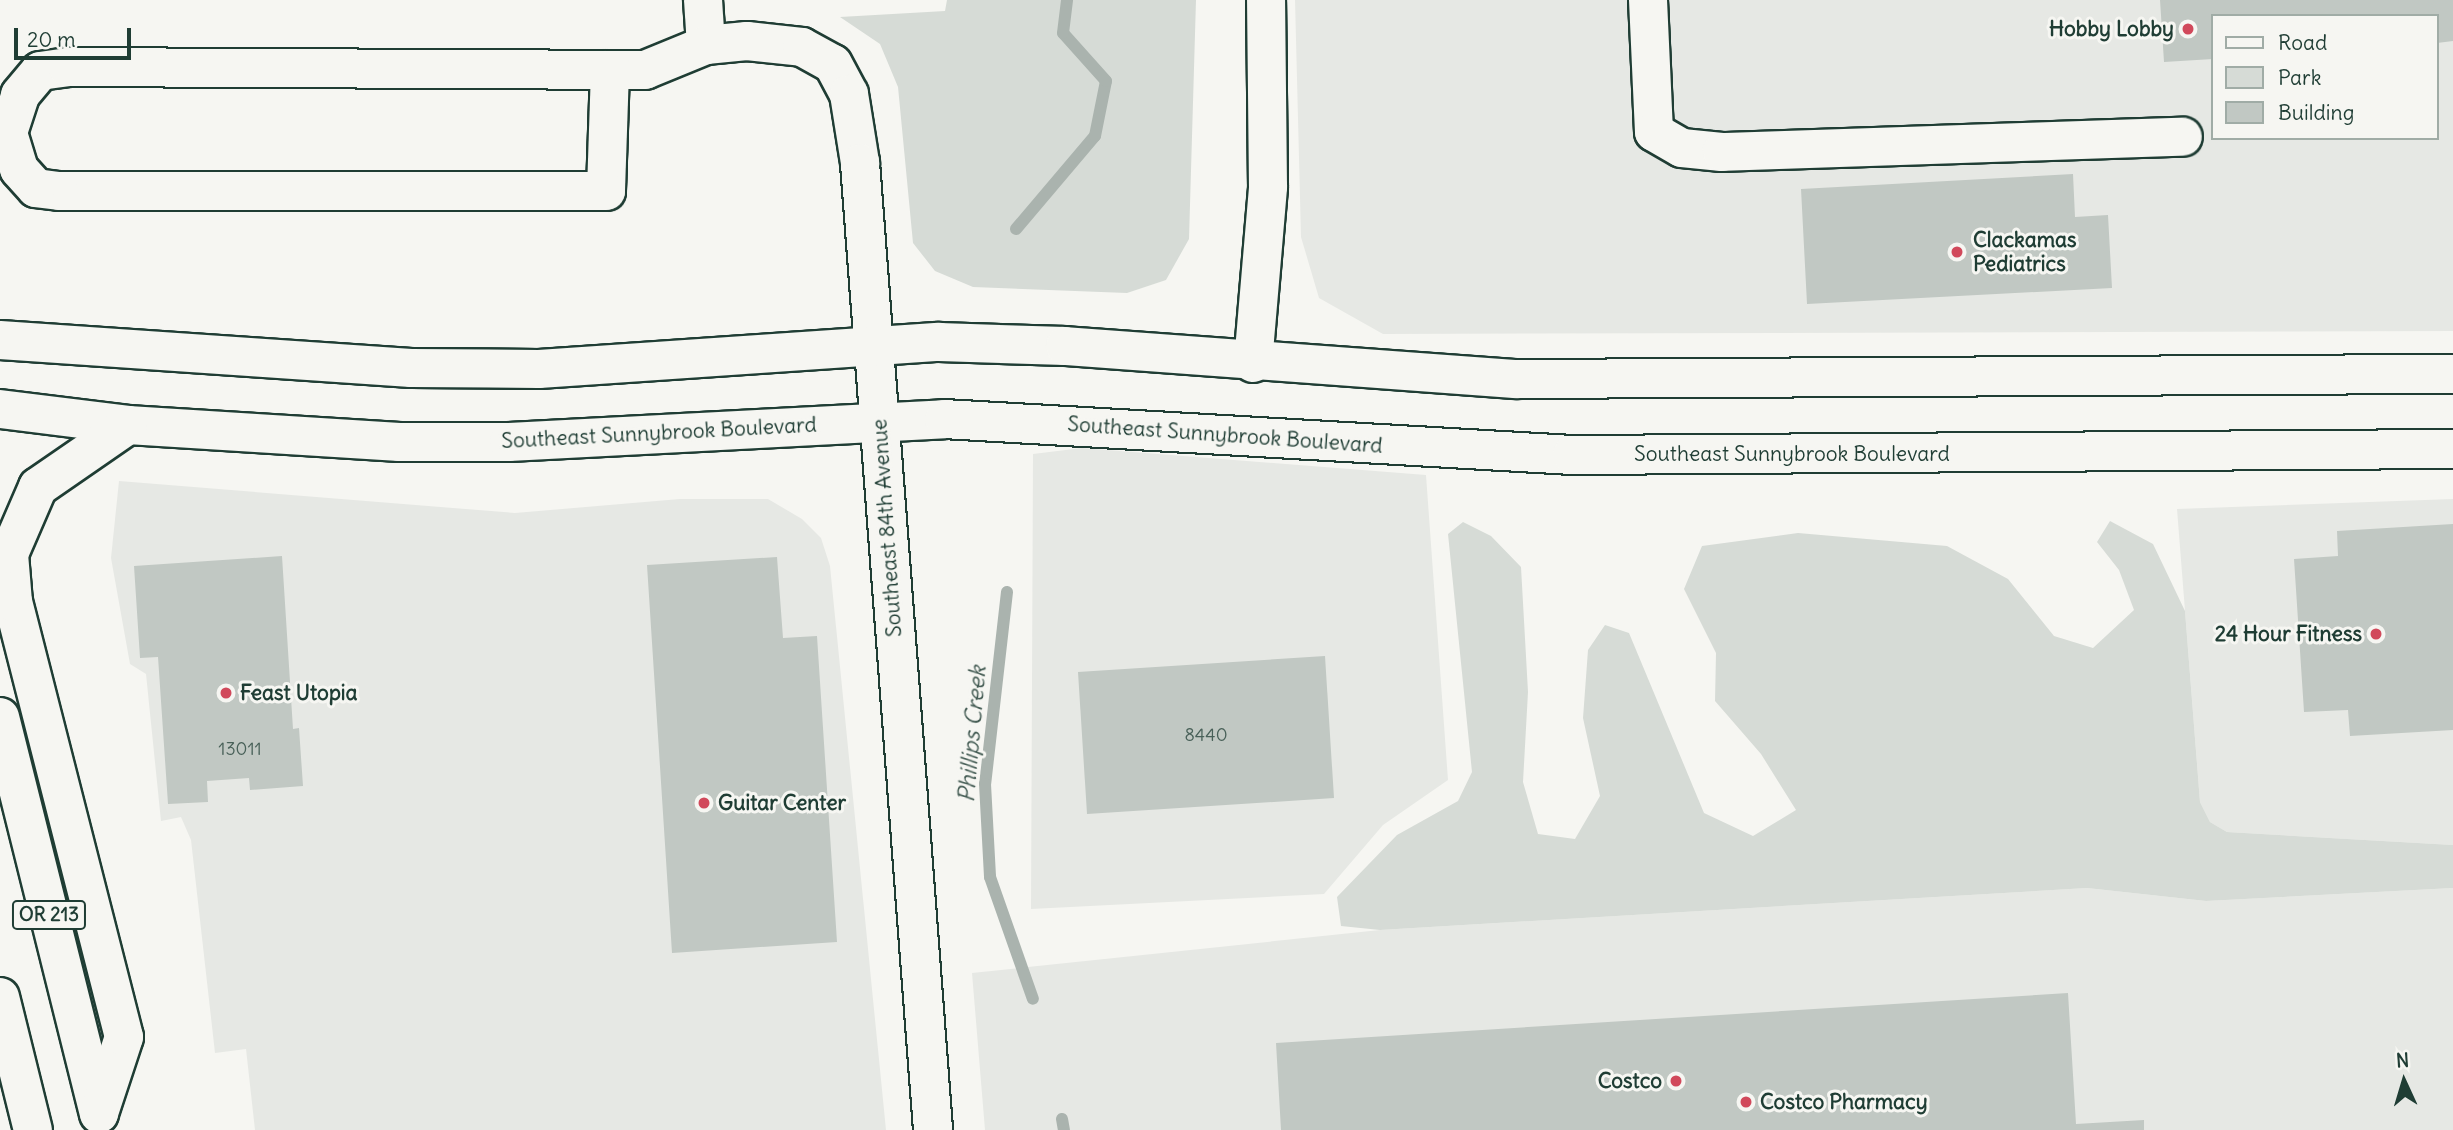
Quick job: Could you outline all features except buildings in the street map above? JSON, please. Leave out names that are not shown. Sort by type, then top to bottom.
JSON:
[{"type":"main road","points":[[703,0],[706,45]]},
{"type":"main road","points":[[1254,363],[1268,187],[1266,0]]},
{"type":"main road","points":[[1648,0],[1654,132],[1682,148],[1722,152],[2183,138]]},
{"type":"main road","name":"Southeast 84th Avenue","points":[[610,70],[606,191],[59,191],[36,188],[27,178],[8,133],[20,95],[40,71],[68,67],[645,70],[706,45],[779,42],[818,52],[833,64],[849,94],[860,163],[933,1130]]},
{"type":"main road","points":[[0,340],[293,364],[475,368],[875,345],[1065,346],[1254,363],[1632,381],[2453,374]]},
{"type":"main road","name":"Southeast Sunnybrook Boulevard","points":[[0,409],[128,425],[290,438],[509,442],[879,419],[1073,422],[1368,447],[1572,455],[2453,449]]},
{"type":"main road","points":[[101,1121],[124,1037],[13,602],[9,554],[38,487],[128,425]]},
{"type":"main road","name":"OR 213","points":[[0,717],[101,1121]]},
{"type":"main road","points":[[0,997],[33,1130]]},
{"type":"shaded area","points":[[1295,0],[2453,0],[2453,331],[1383,334],[1319,298],[1301,237]]},
{"type":"shaded area","points":[[1082,448],[1426,475],[1448,780],[1383,825],[1324,894],[1031,909],[1033,454]]},
{"type":"shaded area","points":[[119,481],[515,513],[680,499],[768,499],[802,519],[821,538],[830,566],[886,1130],[255,1130],[246,1049],[215,1053],[191,840],[181,817],[161,821],[146,674],[130,664],[111,558]]},
{"type":"shaded area","points":[[2453,499],[2453,845],[2227,832],[2210,822],[2200,802],[2177,509]]},
{"type":"shaded area","points":[[2087,888],[2206,901],[2453,888],[2453,1130],[985,1130],[972,973],[1380,930]]},
{"type":"green space","points":[[947,0],[1196,0],[1189,239],[1166,280],[1127,293],[973,287],[935,271],[913,243],[898,87],[880,44],[840,17],[945,11]]},
{"type":"green space","points":[[2110,521],[2153,544],[2185,611],[2200,802],[2210,822],[2227,832],[2453,845],[2453,888],[2206,901],[2087,888],[1380,930],[1341,926],[1337,897],[1397,835],[1458,801],[1472,772],[1448,534],[1463,522],[1491,536],[1521,567],[1528,692],[1523,782],[1538,834],[1575,839],[1600,796],[1583,718],[1588,650],[1605,625],[1629,633],[1704,813],[1753,836],[1796,810],[1761,754],[1715,701],[1716,653],[1684,589],[1702,546],[1798,533],[1947,546],[2008,579],[2054,636],[2093,648],[2134,610],[2119,570],[2097,542]]},
{"type":"waterway","name":"Phillips Creek","points":[[1016,229],[1095,136],[1106,81],[1063,33],[1067,0]]},
{"type":"waterway","name":"Phillips Creek","points":[[1007,592],[985,784],[990,877],[1033,999]]},
{"type":"waterway","name":"Phillips Creek","points":[[1062,1119],[1064,1130]]},
{"type":"place","name":"Hobby Lobby","points":[[2188,29]]},
{"type":"place","name":"Clackamas Pediatrics","points":[[1957,252]]},
{"type":"place","name":"24 Hour Fitness","points":[[2376,634]]},
{"type":"place","name":"Feast Utopia","points":[[226,693]]},
{"type":"place","name":"Guitar Center","points":[[704,803]]},
{"type":"place","name":"Costco","points":[[1676,1081]]},
{"type":"place","name":"Costco Pharmacy","points":[[1746,1102]]}]
